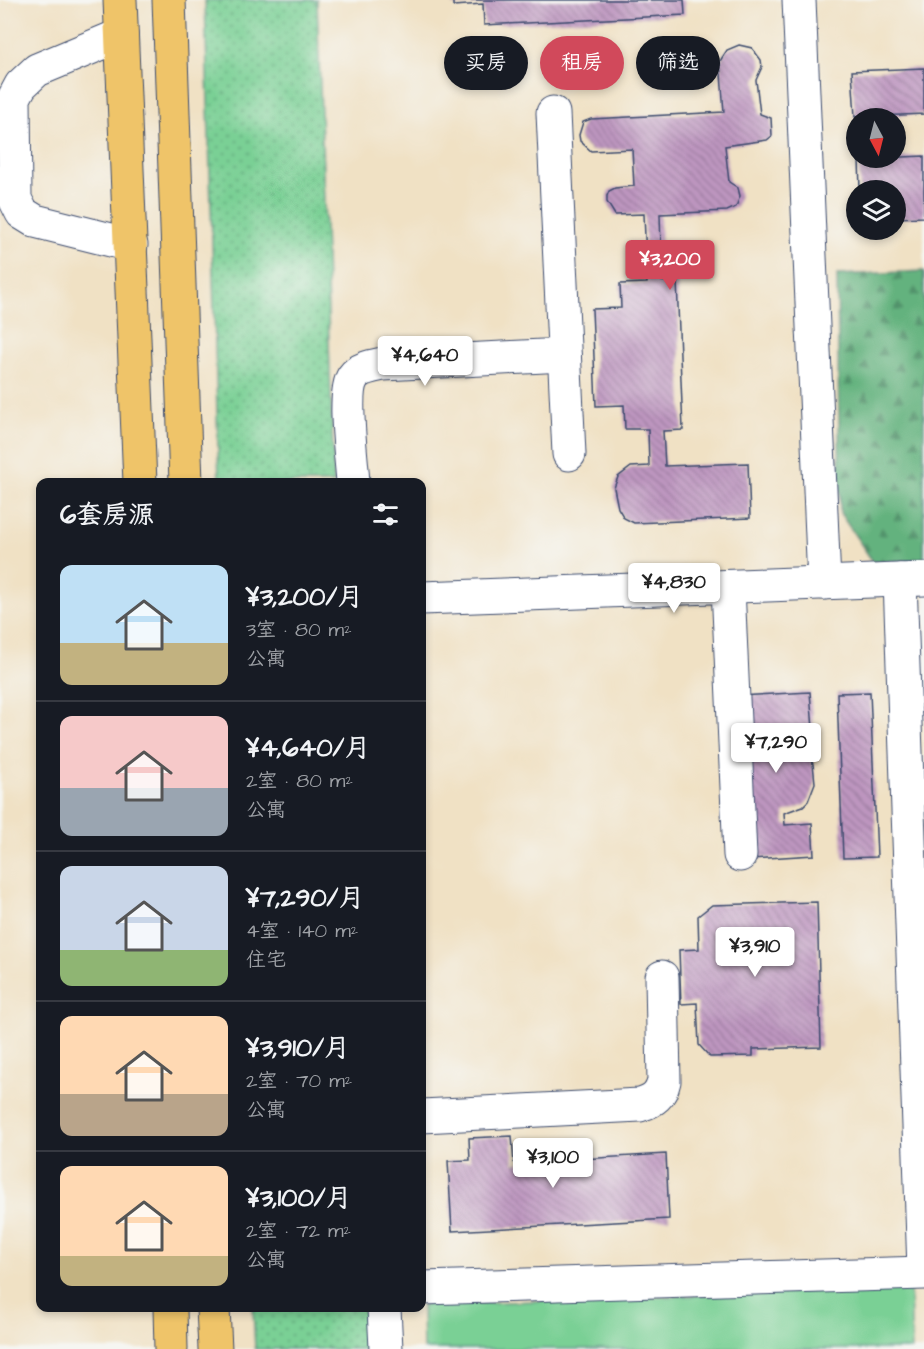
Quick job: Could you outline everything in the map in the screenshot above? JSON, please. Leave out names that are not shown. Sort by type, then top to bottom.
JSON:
[{"type":"highway","points":[[120,0],[140,478]]},
{"type":"highway","points":[[169,0],[186,478]]},
{"type":"highway","points":[[170,1312],[171,1349]]},
{"type":"highway","points":[[213,1312],[215,1349]]},
{"type":"street","points":[[799,0],[824,583]]},
{"type":"street","points":[[121,35],[37,70],[21,84],[14,98],[15,199],[22,213],[35,221],[131,245]]},
{"type":"street","points":[[553,113],[569,454]]},
{"type":"street","points":[[353,478],[348,396],[352,378],[360,371],[383,364],[564,355]]},
{"type":"street","points":[[426,598],[912,580],[924,1271],[426,1288]]},
{"type":"street","points":[[728,586],[740,855]]},
{"type":"street","points":[[426,1116],[640,1105],[649,1102],[660,1093],[664,1082],[662,977]]},
{"type":"street","points":[[384,1312],[386,1349]]},
{"type":"green space","points":[[205,0],[317,0],[334,478],[219,478]]},
{"type":"green space","points":[[924,271],[924,560],[873,562],[840,513],[837,275]]},
{"type":"green space","points":[[910,1288],[912,1349],[423,1349],[422,1312],[426,1312],[426,1305]]},
{"type":"green space","points":[[253,1312],[369,1312],[371,1349],[255,1349]]},
{"type":"building","points":[[453,0],[684,0],[685,15],[484,25],[483,4],[453,6]]},
{"type":"building","points":[[739,45],[752,48],[761,60],[762,67],[756,80],[760,114],[771,118],[772,136],[767,140],[725,146],[729,182],[738,188],[740,196],[736,207],[727,211],[660,214],[662,281],[677,281],[683,430],[663,431],[665,466],[748,463],[750,518],[634,523],[624,518],[618,508],[614,488],[618,477],[631,467],[649,466],[648,429],[625,429],[624,405],[596,406],[592,309],[621,308],[620,284],[647,283],[644,214],[615,215],[607,202],[609,191],[634,186],[632,149],[591,151],[580,141],[579,135],[583,122],[591,119],[724,112],[720,61],[727,50]]},
{"type":"building","points":[[924,68],[924,114],[906,115],[906,108],[854,108],[852,71]]},
{"type":"building","points":[[924,156],[924,217],[906,218],[906,180],[860,180],[859,168],[906,168],[906,157]]},
{"type":"building","points":[[810,692],[813,729],[784,731],[785,745],[800,749],[813,764],[815,783],[808,801],[803,806],[784,813],[785,825],[812,823],[814,855],[750,859],[739,696]]},
{"type":"building","points":[[870,692],[877,857],[843,858],[837,693]]},
{"type":"building","points":[[817,902],[821,1047],[753,1049],[753,1056],[710,1057],[699,1045],[697,1003],[681,1004],[679,950],[699,949],[698,916],[712,905]]},
{"type":"building","points":[[512,1136],[514,1163],[666,1154],[669,1219],[452,1231],[448,1161],[470,1160],[469,1138]]}]
